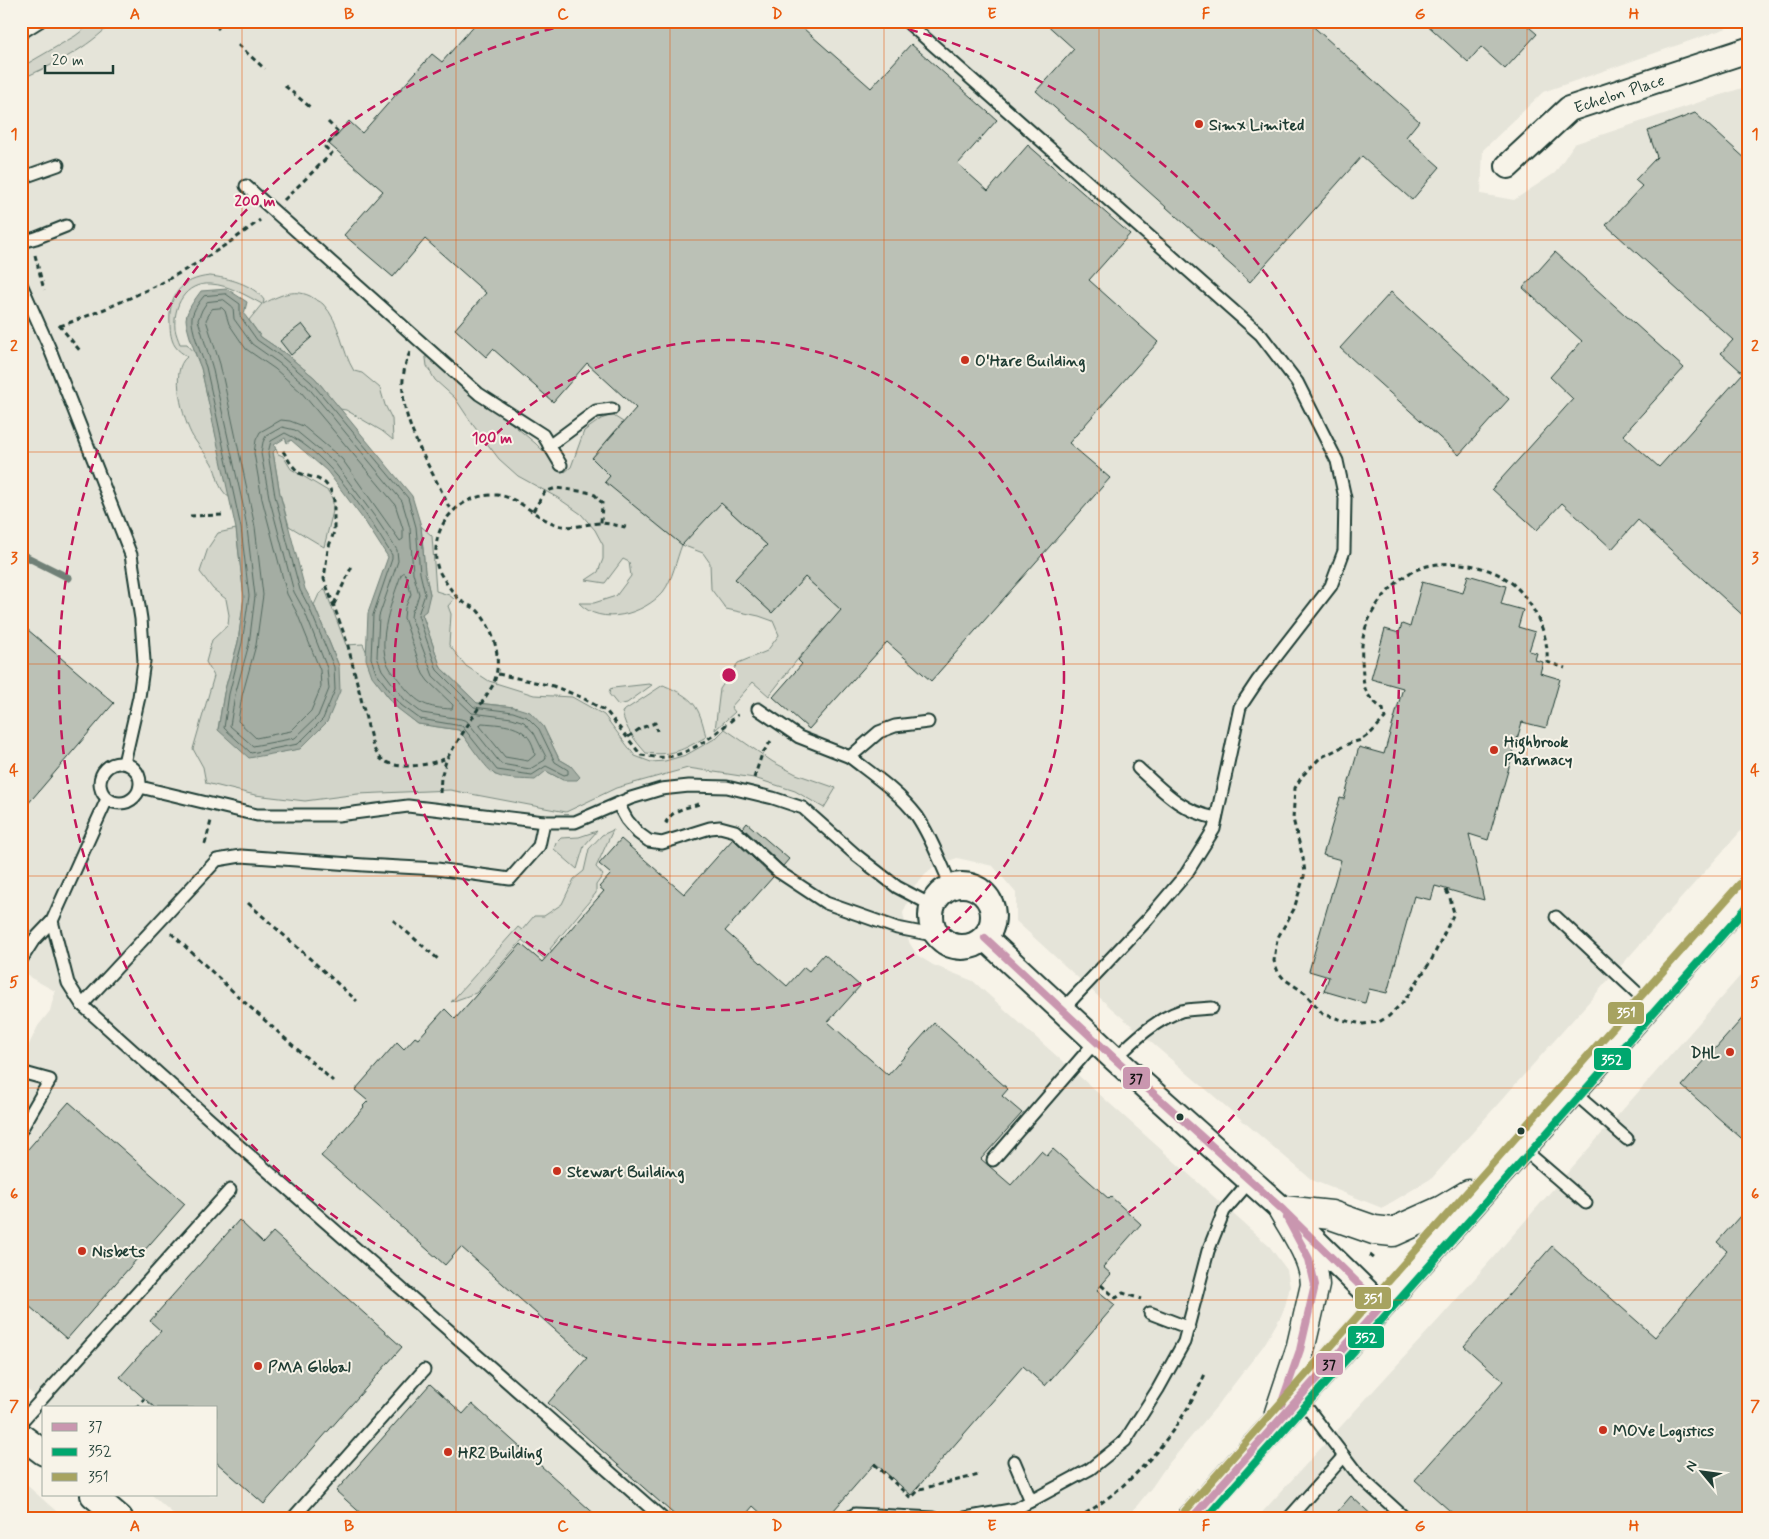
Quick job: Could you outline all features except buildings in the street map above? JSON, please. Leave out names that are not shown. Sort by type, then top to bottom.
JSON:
[{"type":"main road","points":[[1192,1518],[1572,1092],[1748,891]]},
{"type":"main road","points":[[1283,1210],[1331,1215],[1380,1231],[1393,1232],[1442,1210],[1492,1180]]},
{"type":"main road","points":[[1274,1426],[1300,1350],[1314,1285],[1314,1276],[1309,1257],[1283,1210]]},
{"type":"street","name":"Echelon Place","points":[[1508,166],[1569,109],[1748,50]]},
{"type":"street","points":[[963,884],[975,887],[985,894],[992,904],[994,916],[992,928],[985,938],[977,944],[966,948],[956,947],[946,943],[938,936],[933,927],[931,916],[933,906],[943,891],[951,886],[963,884]]},
{"type":"street","points":[[985,938],[1115,1059],[1283,1210],[1381,1306]]},
{"type":"street","points":[[21,1436],[42,1452]]},
{"type":"street","points":[[94,1496],[120,1518]]},
{"type":"lane","points":[[21,33],[40,21]]},
{"type":"lane","points":[[906,21],[1261,335],[1297,382],[1337,461],[1346,498],[1344,551],[1331,586],[1258,680],[1240,707],[1214,829],[1186,874],[1147,920],[1062,1010]]},
{"type":"lane","points":[[21,178],[58,165]]},
{"type":"lane","points":[[246,186],[479,394],[543,435],[561,465]]},
{"type":"lane","points":[[21,242],[66,226]]},
{"type":"lane","points":[[21,284],[49,347],[131,555],[141,619],[144,661],[139,697],[124,763]]},
{"type":"lane","points":[[550,446],[596,411],[612,409]]},
{"type":"lane","points":[[758,709],[799,737],[850,757],[890,788],[917,817],[951,886]]},
{"type":"lane","points":[[850,757],[879,732],[895,726],[928,722]]},
{"type":"lane","points":[[124,763],[136,770],[139,775],[140,787],[138,793],[128,802],[114,803],[107,799],[101,790],[101,777],[108,767],[113,764],[124,763]]},
{"type":"lane","points":[[1138,768],[1181,806],[1202,816],[1216,818]]},
{"type":"lane","points":[[140,787],[257,815],[338,815],[408,806],[544,822],[575,822],[631,798],[660,789],[688,786],[728,788],[773,798],[803,808],[856,855],[897,887],[933,906]]},
{"type":"lane","points":[[21,960],[33,941],[52,921],[107,799]]},
{"type":"lane","points":[[618,804],[627,820],[638,833],[649,841],[662,843],[710,828],[720,828],[735,832],[779,872],[826,903],[897,928],[938,936]]},
{"type":"lane","points":[[82,1005],[217,860],[241,856],[438,870],[510,879],[538,846],[544,822]]},
{"type":"lane","points":[[1556,917],[1648,1004]]},
{"type":"lane","points":[[52,921],[68,983],[82,1005],[242,1149],[662,1518]]},
{"type":"lane","points":[[1115,1059],[1148,1030],[1168,1017],[1186,1010],[1212,1008]]},
{"type":"lane","points":[[993,1160],[1096,1041]]},
{"type":"lane","points":[[21,1072],[50,1080],[21,1130]]},
{"type":"lane","points":[[1572,1092],[1627,1140]]},
{"type":"lane","points":[[1521,1148],[1586,1202]]},
{"type":"lane","points":[[965,1518],[1016,1509],[1090,1469],[1125,1440],[1158,1389],[1184,1342],[1208,1252],[1224,1211],[1250,1181]]},
{"type":"lane","points":[[21,1422],[230,1190]]},
{"type":"lane","points":[[1150,1313],[1189,1328]]},
{"type":"lane","points":[[293,1518],[424,1370]]},
{"type":"lane","points":[[1299,1397],[1359,1476],[1405,1518]]},
{"type":"lane","points":[[1289,1518],[1344,1456]]},
{"type":"lane","points":[[1014,1461],[1031,1501]]},
{"type":"lane","points":[[849,1518],[855,1514],[934,1518]]},
{"type":"path","points":[[210,21],[219,29]]},
{"type":"path","points":[[238,46],[265,69]]},
{"type":"path","points":[[285,86],[311,108]]},
{"type":"path","points":[[60,326],[150,289],[233,241],[273,209],[332,153],[325,147],[339,132],[328,122]]},
{"type":"path","points":[[35,255],[46,298]]},
{"type":"path","points":[[56,321],[81,352]]},
{"type":"path","points":[[416,338],[408,355],[404,370],[404,403],[416,442],[443,492],[450,514]]},
{"type":"path","points":[[283,451],[291,464],[300,473],[325,483],[334,500],[334,532],[328,549],[324,579],[347,642],[373,748],[381,758],[398,766],[431,764],[447,758]]},
{"type":"path","points":[[533,511],[545,492],[556,488],[587,492],[595,495],[602,503],[602,523]]},
{"type":"path","points":[[440,793],[441,778],[447,758],[498,674],[495,642],[477,610],[457,597],[438,570],[435,554],[436,540],[450,514],[467,501],[482,495],[500,495],[533,511],[554,524],[576,527],[602,523],[626,527]]},
{"type":"path","points":[[190,516],[222,515]]},
{"type":"path","points":[[1446,890],[1454,913],[1431,962],[1404,1001],[1389,1016],[1379,1022],[1363,1024],[1323,1014],[1305,993],[1284,979],[1278,972],[1274,962],[1276,939],[1294,909],[1305,873],[1293,819],[1295,788],[1302,776],[1320,758],[1348,744],[1361,740],[1372,732],[1385,718],[1383,709],[1370,699],[1364,687],[1362,655],[1364,630],[1370,614],[1394,584],[1409,573],[1428,565],[1447,562],[1482,569],[1512,583],[1524,595],[1541,626],[1548,651],[1547,662],[1565,668]]},
{"type":"path","points":[[334,605],[353,564]]},
{"type":"path","points":[[498,674],[553,686],[581,697],[608,712],[642,756],[662,758],[677,755],[714,736],[738,715]]},
{"type":"path","points":[[628,737],[641,728],[655,723],[657,731]]},
{"type":"path","points":[[754,778],[762,754],[772,741]]},
{"type":"path","points":[[669,824],[666,822],[677,810],[707,803]]},
{"type":"path","points":[[206,844],[211,821]]},
{"type":"path","points":[[248,903],[357,1001]]},
{"type":"path","points":[[393,920],[439,960]]},
{"type":"path","points":[[159,923],[333,1081]]},
{"type":"path","points":[[1078,1518],[1135,1474],[1161,1446],[1197,1393],[1205,1374]]},
{"type":"path","points":[[138,1406],[144,1399]]},
{"type":"path","points":[[874,1464],[910,1498],[920,1490],[979,1475]]},
{"type":"shaded area","points":[[21,21],[1747,21],[1543,92],[1483,150],[1481,194],[1514,200],[1555,173],[1574,144],[1748,86],[1748,823],[1432,1178],[1382,1208],[1312,1180],[1111,1008],[1016,921],[1016,893],[993,866],[957,858],[933,867],[915,885],[903,913],[909,942],[917,955],[933,965],[973,981],[1270,1247],[1287,1270],[1290,1287],[1285,1306],[1264,1345],[1127,1518],[178,1518],[153,1496],[218,1496],[218,1406],[47,1406],[21,1384],[21,1061],[38,1026],[50,1011],[55,991],[31,978],[21,968]]},
{"type":"shaded area","points":[[95,21],[114,21],[81,48],[21,79],[21,59],[25,65],[75,36]]},
{"type":"shaded area","points":[[210,276],[232,280],[247,286],[259,294],[264,300],[263,304],[286,294],[298,293],[310,296],[323,304],[334,320],[354,371],[362,373],[380,388],[392,419],[393,440],[382,431],[346,410],[340,409],[315,378],[286,354],[261,337],[249,320],[262,304],[224,286],[202,284],[194,287],[182,297],[176,312],[175,329],[180,344],[187,344],[195,353],[201,368],[230,498],[225,494],[211,462],[193,437],[185,419],[178,384],[182,363],[187,357],[175,346],[170,330],[171,305],[178,290],[191,281]]},
{"type":"shaded area","points":[[425,351],[535,443],[565,472],[571,467],[584,431],[601,419],[612,415],[623,422],[592,458],[610,476],[710,493],[767,545],[736,579],[772,613],[805,577],[845,613],[824,629],[769,696],[753,682],[731,707],[735,712],[715,730],[720,689],[738,663],[767,651],[779,635],[773,621],[726,609],[711,589],[710,563],[703,553],[682,545],[669,581],[663,592],[655,600],[622,615],[610,616],[588,610],[579,603],[594,603],[616,596],[631,576],[629,562],[623,559],[605,583],[586,580],[598,572],[603,559],[603,545],[595,530],[581,514],[558,498],[518,476],[499,459],[455,398],[435,380],[427,366]]},
{"type":"shaded area","points":[[276,449],[291,469],[328,491],[333,500],[333,511],[324,547],[289,526],[280,494],[273,452]]},
{"type":"shaded area","points":[[421,526],[432,536],[436,591],[449,595],[454,599],[448,606],[451,614],[449,645],[466,666],[489,681],[534,695],[572,697],[604,715],[635,756],[651,762],[665,761],[686,755],[716,738],[725,729],[773,762],[796,774],[836,788],[824,808],[795,791],[754,778],[688,768],[616,788],[566,812],[450,790],[358,794],[305,801],[255,795],[206,783],[203,767],[193,749],[214,676],[206,662],[212,640],[228,625],[229,615],[226,599],[213,589],[200,572],[208,548],[218,533],[236,529],[244,597],[238,642],[224,693],[218,729],[339,666],[314,605],[319,594],[325,589],[346,645],[363,644],[385,693],[398,708],[418,724],[459,730],[495,775],[546,771],[563,780],[571,766],[559,759],[543,726],[514,707],[477,703],[441,668],[422,614],[430,594],[425,572]]},
{"type":"shaded area","points":[[652,685],[627,703],[618,705],[609,694],[610,689],[613,688]]},
{"type":"shaded area","points":[[663,685],[682,694],[694,704],[701,717],[706,737],[671,753],[646,753],[631,734],[622,712]]},
{"type":"shaded area","points":[[613,830],[596,867],[603,875],[596,885],[596,893],[550,949],[568,965],[560,972],[522,940],[476,993],[451,1002],[518,927],[522,930],[534,916],[544,916],[562,904],[574,879],[584,871],[589,849],[602,835]]},
{"type":"shaded area","points":[[597,831],[584,846],[577,869],[554,849],[556,843],[561,838],[579,837]]},
{"type":"shaded area","points":[[1748,967],[1748,1518],[1257,1518],[1440,1318]]},
{"type":"shaded area","points":[[21,1480],[64,1518],[21,1518]]},
{"type":"water","points":[[227,289],[247,302],[244,314],[261,337],[286,354],[315,378],[412,496],[421,526],[425,572],[430,594],[426,611],[422,614],[441,668],[477,703],[514,707],[530,712],[543,726],[559,759],[571,766],[580,777],[577,780],[563,780],[546,771],[535,780],[500,777],[492,772],[482,761],[459,730],[418,724],[397,708],[372,676],[366,659],[368,613],[388,557],[366,523],[327,471],[291,440],[287,443],[285,438],[274,445],[276,449],[273,452],[280,494],[305,589],[314,605],[339,666],[340,691],[327,722],[300,749],[249,758],[218,730],[224,693],[238,642],[244,597],[236,529],[201,368],[194,351],[186,319],[190,308],[201,291]]},
{"type":"waterway","points":[[21,554],[69,578]]},
{"type":"transit line","name":"351","points":[[1185,1511],[1740,884]]},
{"type":"transit line","name":"352","points":[[1206,1518],[1748,906]]},
{"type":"transit line","name":"37","points":[[985,938],[1115,1059],[1283,1210],[1381,1306],[1192,1518]]},
{"type":"transit line","name":"37","points":[[1281,1405],[1300,1350],[1315,1285],[1309,1259],[1287,1218]]},
{"type":"place","name":"Simx Limited","points":[[1199,124]]},
{"type":"place","name":"O'Hare Building","points":[[965,360]]},
{"type":"place","name":"Highbrook Pharmacy","points":[[1494,750]]},
{"type":"place","name":"DHL","points":[[1730,1052]]},
{"type":"place","name":"Stewart Building","points":[[557,1171]]},
{"type":"place","name":"Nisbets","points":[[82,1251]]},
{"type":"place","name":"PMA Global","points":[[258,1366]]},
{"type":"place","name":"MOVe Logistics","points":[[1603,1430]]},
{"type":"place","name":"HR2 Building","points":[[448,1452]]}]
